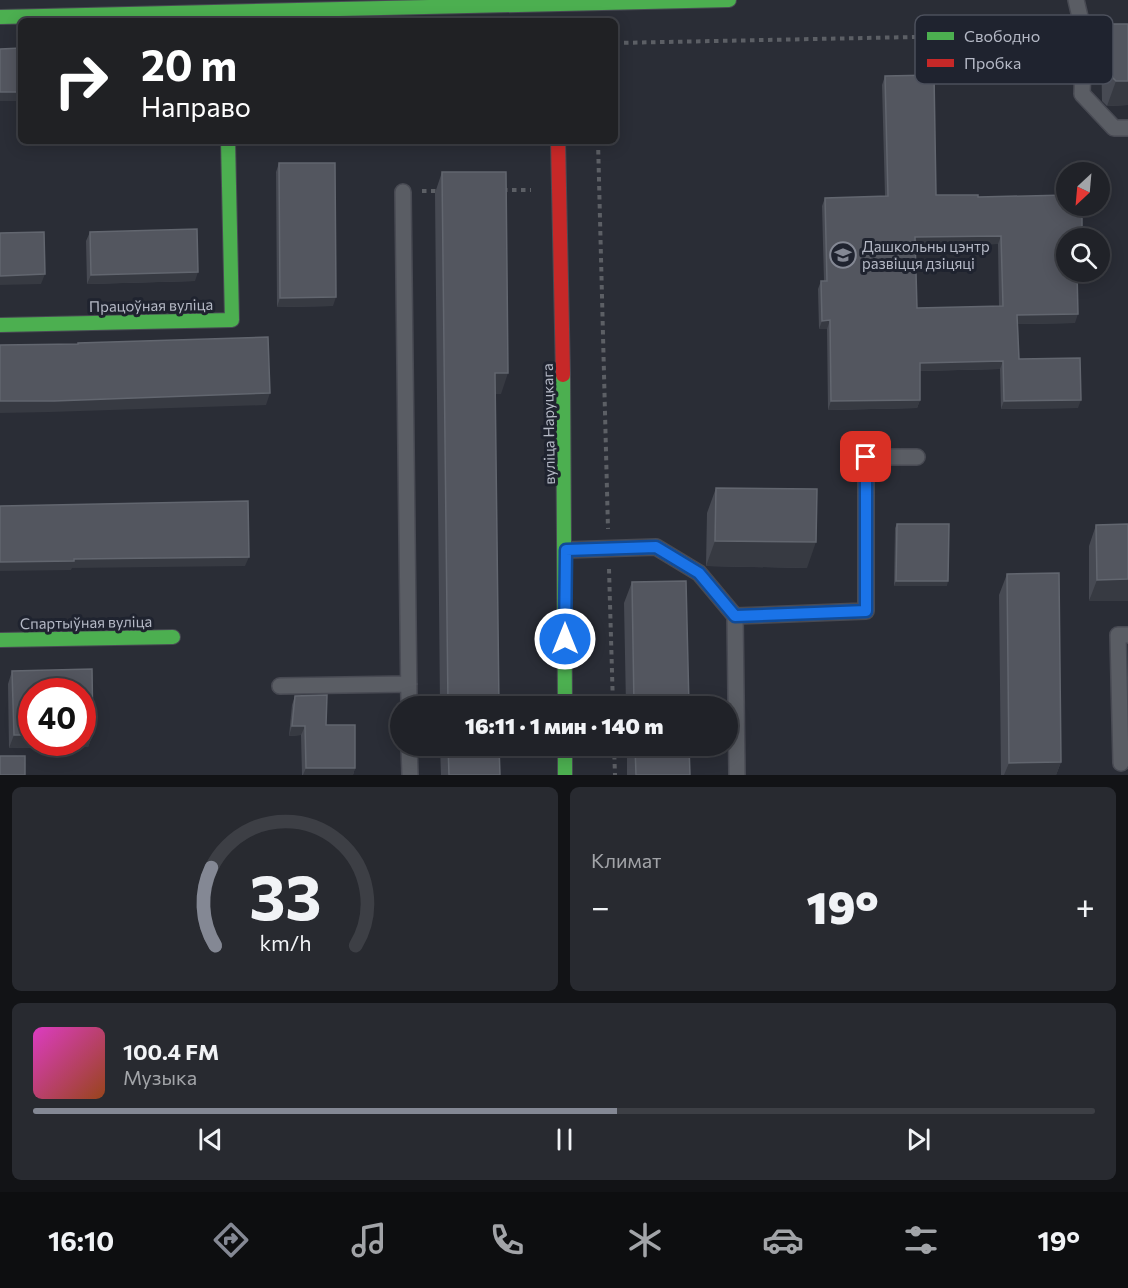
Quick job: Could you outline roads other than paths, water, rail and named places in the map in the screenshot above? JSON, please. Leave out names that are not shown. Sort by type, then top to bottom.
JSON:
[{"type":"street","points":[[0,16],[555,2],[729,0]]},
{"type":"street","points":[[555,2],[555,18]]},
{"type":"street","name":"Працоўная вуліца","points":[[0,326],[232,320],[228,144]]},
{"type":"street","name":"вуліца Наруцкага","points":[[558,144],[566,550],[565,696]]},
{"type":"street","name":"Спартыўная вуліца","points":[[0,640],[172,637]]},
{"type":"street","points":[[565,756],[565,775]]},
{"type":"lane","points":[[1076,0],[1080,15]]},
{"type":"lane","points":[[1082,84],[1082,94],[1114,128],[1128,128]]},
{"type":"lane","points":[[403,192],[409,696]]},
{"type":"lane","points":[[735,616],[866,611],[866,457],[917,457]]},
{"type":"lane","points":[[566,550],[656,547],[699,573],[735,616],[737,775]]},
{"type":"lane","points":[[1121,763],[1118,635],[1128,635]]},
{"type":"lane","points":[[280,686],[409,684]]},
{"type":"lane","points":[[409,756],[410,775]]},
{"type":"place","name":"Дашкольны цэнтр развіцця дзіцяці","points":[[843,255]]}]
